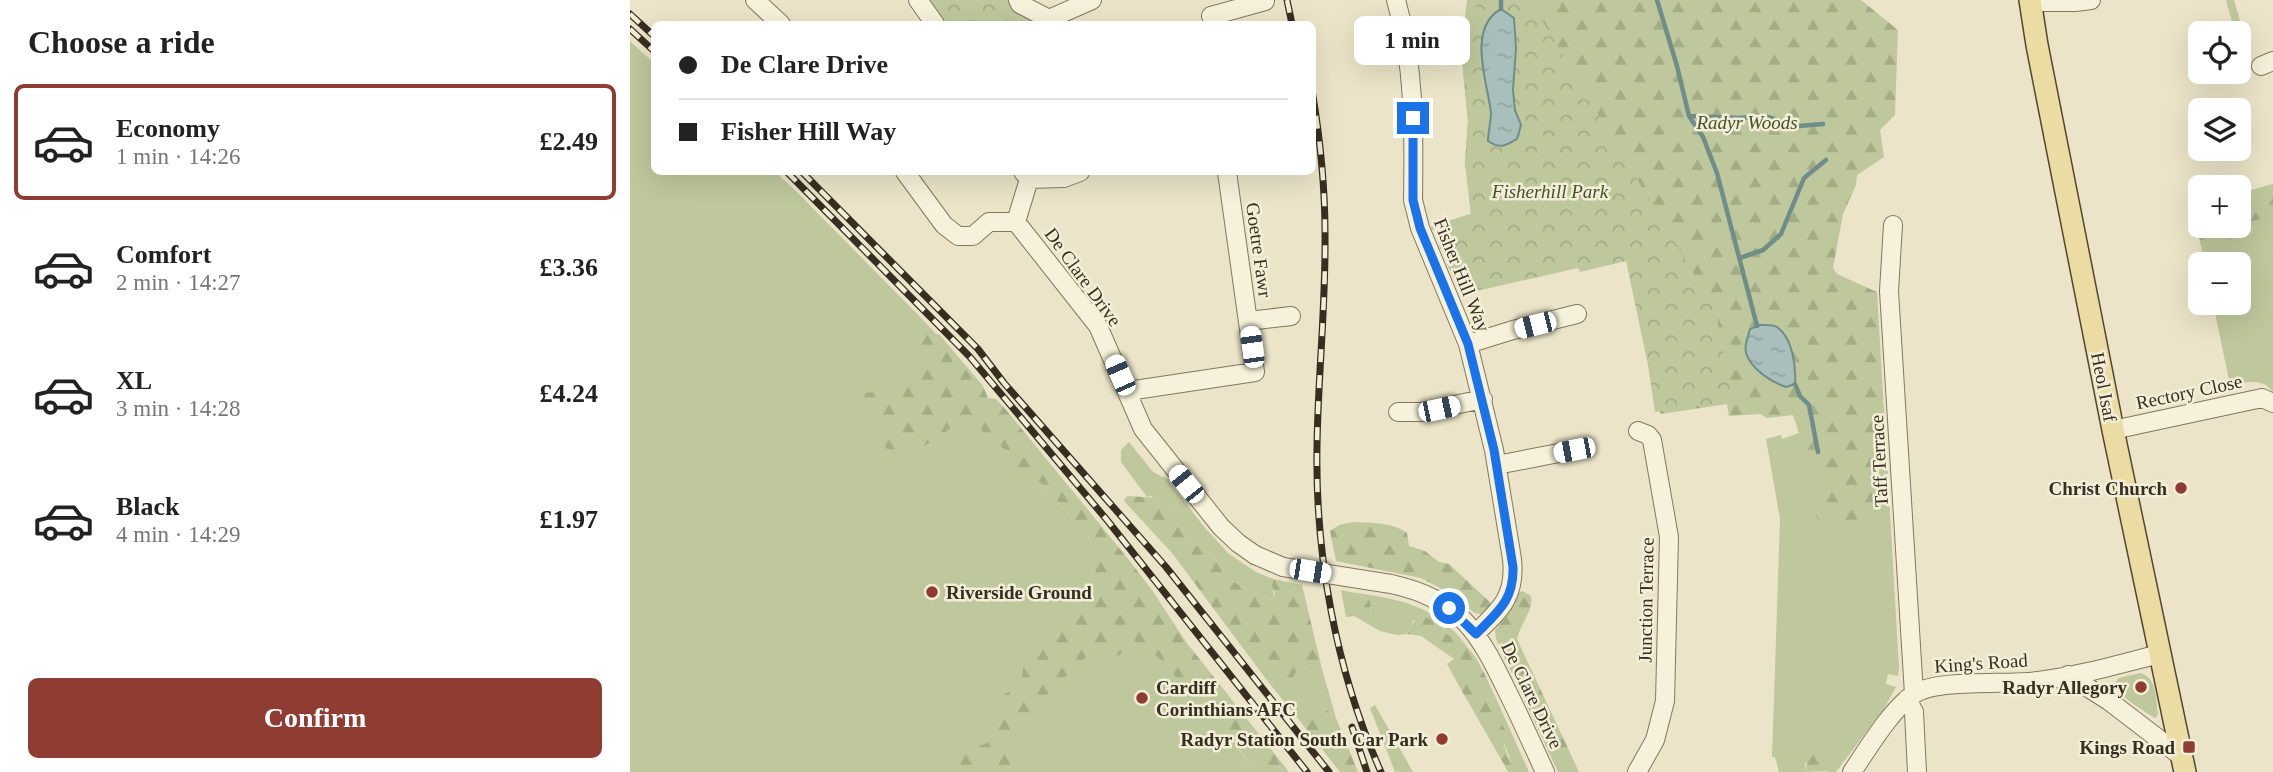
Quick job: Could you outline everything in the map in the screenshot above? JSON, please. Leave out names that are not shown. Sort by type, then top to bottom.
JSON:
[{"type":"main road","name":"Heol Isaf","points":[[2030,1],[2113,430],[2183,764]]},
{"type":"street","points":[[757,0],[778,21]]},
{"type":"street","points":[[918,0],[933,21]]},
{"type":"street","points":[[1018,0],[1020,4],[1048,21]]},
{"type":"street","points":[[1052,21],[1091,0]]},
{"type":"street","name":"Fisher Hill Way","points":[[1396,0],[1404,30],[1413,100],[1414,211],[1468,344],[1497,465],[1512,559],[1512,586],[1504,605],[1476,634]]},
{"type":"street","points":[[2030,1],[2091,0]]},
{"type":"street","points":[[1210,14],[1265,1]]},
{"type":"street","points":[[907,175],[944,225],[958,236],[973,236],[989,222],[1016,222]]},
{"type":"street","points":[[1026,176],[1064,178],[1072,175]]},
{"type":"street","name":"Goetre Fawr","points":[[1128,391],[1255,372],[1227,175]]},
{"type":"street","name":"De Clare Drive","points":[[1026,176],[1016,222],[1098,326],[1128,391],[1138,421],[1229,535],[1255,555],[1283,567],[1391,584],[1418,591],[1437,600],[1461,618],[1476,634],[1491,658],[1545,772]]},
{"type":"street","name":"Taff Terrace","points":[[1893,225],[1889,291],[1910,696],[1914,710],[1917,772]]},
{"type":"street","points":[[1468,344],[1577,314]]},
{"type":"street","points":[[1248,321],[1292,316]]},
{"type":"street","name":"Rectory Close","points":[[2113,430],[2262,398],[2273,403]]},
{"type":"street","points":[[1398,412],[1421,412],[1483,399]]},
{"type":"street","name":"Junction Terrace","points":[[1637,772],[1659,728],[1665,701],[1670,568],[1668,526],[1652,440],[1638,431]]},
{"type":"street","points":[[1497,465],[1574,450]]},
{"type":"street","name":"King's Road","points":[[1910,696],[1931,687],[2035,681],[2159,654]]},
{"type":"street","points":[[2068,675],[2109,701],[2183,764]]},
{"type":"street","points":[[1852,772],[1895,712],[1910,696]]},
{"type":"green space","points":[[929,0],[1011,0],[1037,21],[945,21]]},
{"type":"green space","name":"Radyr Woods","points":[[1467,0],[1861,0],[1898,30],[1895,115],[1880,130],[1884,157],[1857,175],[1856,185],[1843,214],[1833,268],[1837,274],[1877,292],[1889,497],[1882,519],[1842,529],[1832,528],[1816,517],[1823,491],[1822,475],[1805,461],[1805,454],[1813,442],[1810,436],[1800,433],[1793,415],[1767,418],[1760,414],[1729,416],[1727,404],[1661,414],[1658,407],[1657,255],[1480,220],[1445,222],[1471,214],[1465,162],[1468,122],[1461,50]]},
{"type":"green space","name":"Fisherhill Park","points":[[1478,0],[1530,0],[1716,311],[1732,401],[1655,412],[1626,261],[1580,272],[1578,268],[1476,291],[1445,222],[1471,214],[1465,162],[1468,122],[1461,50]]},
{"type":"green space","points":[[2226,0],[2234,0],[2240,21],[2232,21]]},
{"type":"green space","points":[[630,41],[651,60],[651,175],[778,175],[796,191],[925,322],[983,386],[975,406],[1114,567],[1140,621],[1256,772],[630,772]]},
{"type":"green space","points":[[2273,184],[2273,392],[2259,383],[2230,385],[2215,315],[2251,315],[2251,252],[2202,252],[2200,238],[2251,238],[2251,190]]},
{"type":"green space","points":[[2273,184],[2273,216],[2251,221],[2251,190]]},
{"type":"green space","points":[[1445,222],[1473,286],[1470,291],[1461,295],[1447,264],[1458,260],[1451,245],[1440,249],[1439,245],[1449,240],[1443,226],[1432,230],[1431,227]]},
{"type":"green space","points":[[2199,238],[2233,238],[2216,248],[2202,251]]},
{"type":"green space","points":[[939,334],[983,386],[988,398],[996,399],[1007,411],[1129,560],[1186,642],[1289,772],[1250,772],[1251,766],[1234,744],[1218,742],[1184,706],[1178,695],[1178,680],[1167,665],[1134,641],[1120,655],[1115,656],[1104,655],[1091,648],[1083,660],[1036,708],[1035,722],[1015,734],[1012,742],[1018,753],[1015,763],[996,772],[956,772],[958,754],[987,743],[994,732],[993,708],[1002,696],[1018,686],[1027,655],[1046,646],[1047,632],[1060,618],[1074,620],[1091,600],[1095,591],[1096,563],[1100,551],[1076,534],[1072,518],[1042,484],[1016,466],[1006,450],[991,440],[970,419],[922,446],[892,450],[887,449],[881,442],[888,426],[885,418],[856,406],[855,398],[866,393],[889,392],[903,387],[920,368],[913,356],[912,344],[922,335]]},
{"type":"green space","points":[[1884,407],[1899,669],[1898,676],[1888,674],[1886,684],[1896,687],[1885,707],[1836,772],[1826,772],[1833,770],[1819,753],[1805,763],[1806,772],[1779,772],[1775,757],[1772,757],[1780,519],[1766,439],[1781,435],[1782,439],[1799,433],[1793,415]]},
{"type":"green space","points":[[1129,442],[1153,472],[1167,479],[1229,554],[1256,572],[1273,579],[1273,599],[1263,597],[1226,578],[1221,566],[1208,551],[1195,546],[1181,527],[1181,518],[1165,510],[1151,496],[1147,497],[1121,462],[1121,450]]},
{"type":"green space","points":[[1127,496],[1160,498],[1165,502],[1165,510],[1181,518],[1181,527],[1195,545],[1208,551],[1221,566],[1226,578],[1263,597],[1273,599],[1273,579],[1302,585],[1322,669],[1314,673],[1301,665],[1289,683],[1275,683],[1266,679],[1172,553],[1124,501]]},
{"type":"green space","points":[[1353,522],[1401,529],[1407,533],[1409,546],[1425,551],[1439,562],[1449,564],[1492,604],[1481,614],[1475,613],[1421,578],[1336,561],[1330,531],[1339,525]]},
{"type":"green space","points":[[1341,590],[1369,600],[1370,616],[1380,631],[1354,616],[1346,617]]},
{"type":"green space","points":[[1522,591],[1531,596],[1531,601],[1517,639],[1579,772],[1558,772],[1496,639],[1495,630],[1505,618],[1513,599]]},
{"type":"green space","points":[[1350,592],[1416,606],[1443,622],[1468,647],[1447,634],[1439,623],[1425,617],[1413,621],[1407,634],[1380,631],[1370,616],[1371,605]]},
{"type":"green space","points":[[1425,617],[1438,623],[1447,634],[1464,644],[1482,668],[1495,696],[1489,705],[1490,710],[1500,715],[1506,731],[1504,744],[1511,765],[1509,768],[1502,761],[1447,664],[1454,659],[1421,636],[1407,634],[1415,620]]},
{"type":"green space","points":[[1301,665],[1314,673],[1322,669],[1336,718],[1327,710],[1303,719],[1303,725],[1266,679],[1275,683]]},
{"type":"green space","points":[[2140,673],[2146,675],[2153,684],[2158,714],[2156,718],[2128,700],[2115,687],[2119,678]]},
{"type":"green space","points":[[1495,696],[1529,772],[1508,772],[1502,761],[1506,764],[1510,758],[1488,705]]},
{"type":"green space","points":[[1375,705],[1413,772],[1395,772],[1370,708]]},
{"type":"green space","points":[[1327,710],[1336,718],[1358,772],[1340,772],[1303,725],[1303,719],[1309,715]]},
{"type":"green space","points":[[1807,754],[1838,754],[1840,760],[1833,771],[1806,772]]},
{"type":"water","points":[[1501,9],[1514,18],[1516,48],[1513,90],[1515,110],[1521,125],[1517,139],[1499,146],[1488,141],[1491,113],[1482,43],[1484,29],[1490,18]]},
{"type":"water","points":[[1760,325],[1775,326],[1787,338],[1794,361],[1795,384],[1786,387],[1774,382],[1762,374],[1749,359],[1746,347],[1750,329]]},
{"type":"waterway","points":[[1501,0],[1501,9]]},
{"type":"waterway","points":[[1657,0],[1689,116],[1703,137],[1717,173],[1757,326]]},
{"type":"waterway","points":[[1689,116],[1764,116],[1799,126],[1823,124]]},
{"type":"waterway","points":[[1740,258],[1763,250],[1781,234],[1804,178],[1826,160]]},
{"type":"waterway","points":[[1795,384],[1800,396],[1809,405],[1818,452]]},
{"type":"railway","points":[[1287,0],[1291,21]]},
{"type":"railway","points":[[630,14],[651,33]]},
{"type":"railway","points":[[630,29],[651,48]]},
{"type":"railway","points":[[1316,119],[1325,215],[1317,446],[1320,529],[1331,612],[1340,653],[1365,734],[1381,772]]},
{"type":"railway","points":[[790,175],[970,357],[1107,520],[1307,772]]},
{"type":"railway","points":[[805,175],[978,349],[1004,383],[1166,567],[1329,772]]},
{"type":"railway","points":[[1352,727],[1367,772]]},
{"type":"place","name":"Christ Church","points":[[2181,488]]},
{"type":"place","name":"Riverside Ground","points":[[932,592]]},
{"type":"place","name":"Radyr Allegory","points":[[2141,687]]},
{"type":"place","name":"Cardiff Corinthians AFC","points":[[1142,698]]},
{"type":"place","name":"Radyr Station South Car Park","points":[[1442,739]]},
{"type":"place","name":"Kings Road","points":[[2189,747]]},
{"type":"route","points":[[1413,118],[1414,211],[1465,333],[1494,450],[1513,567],[1509,596],[1495,616],[1476,634],[1449,608]]}]
